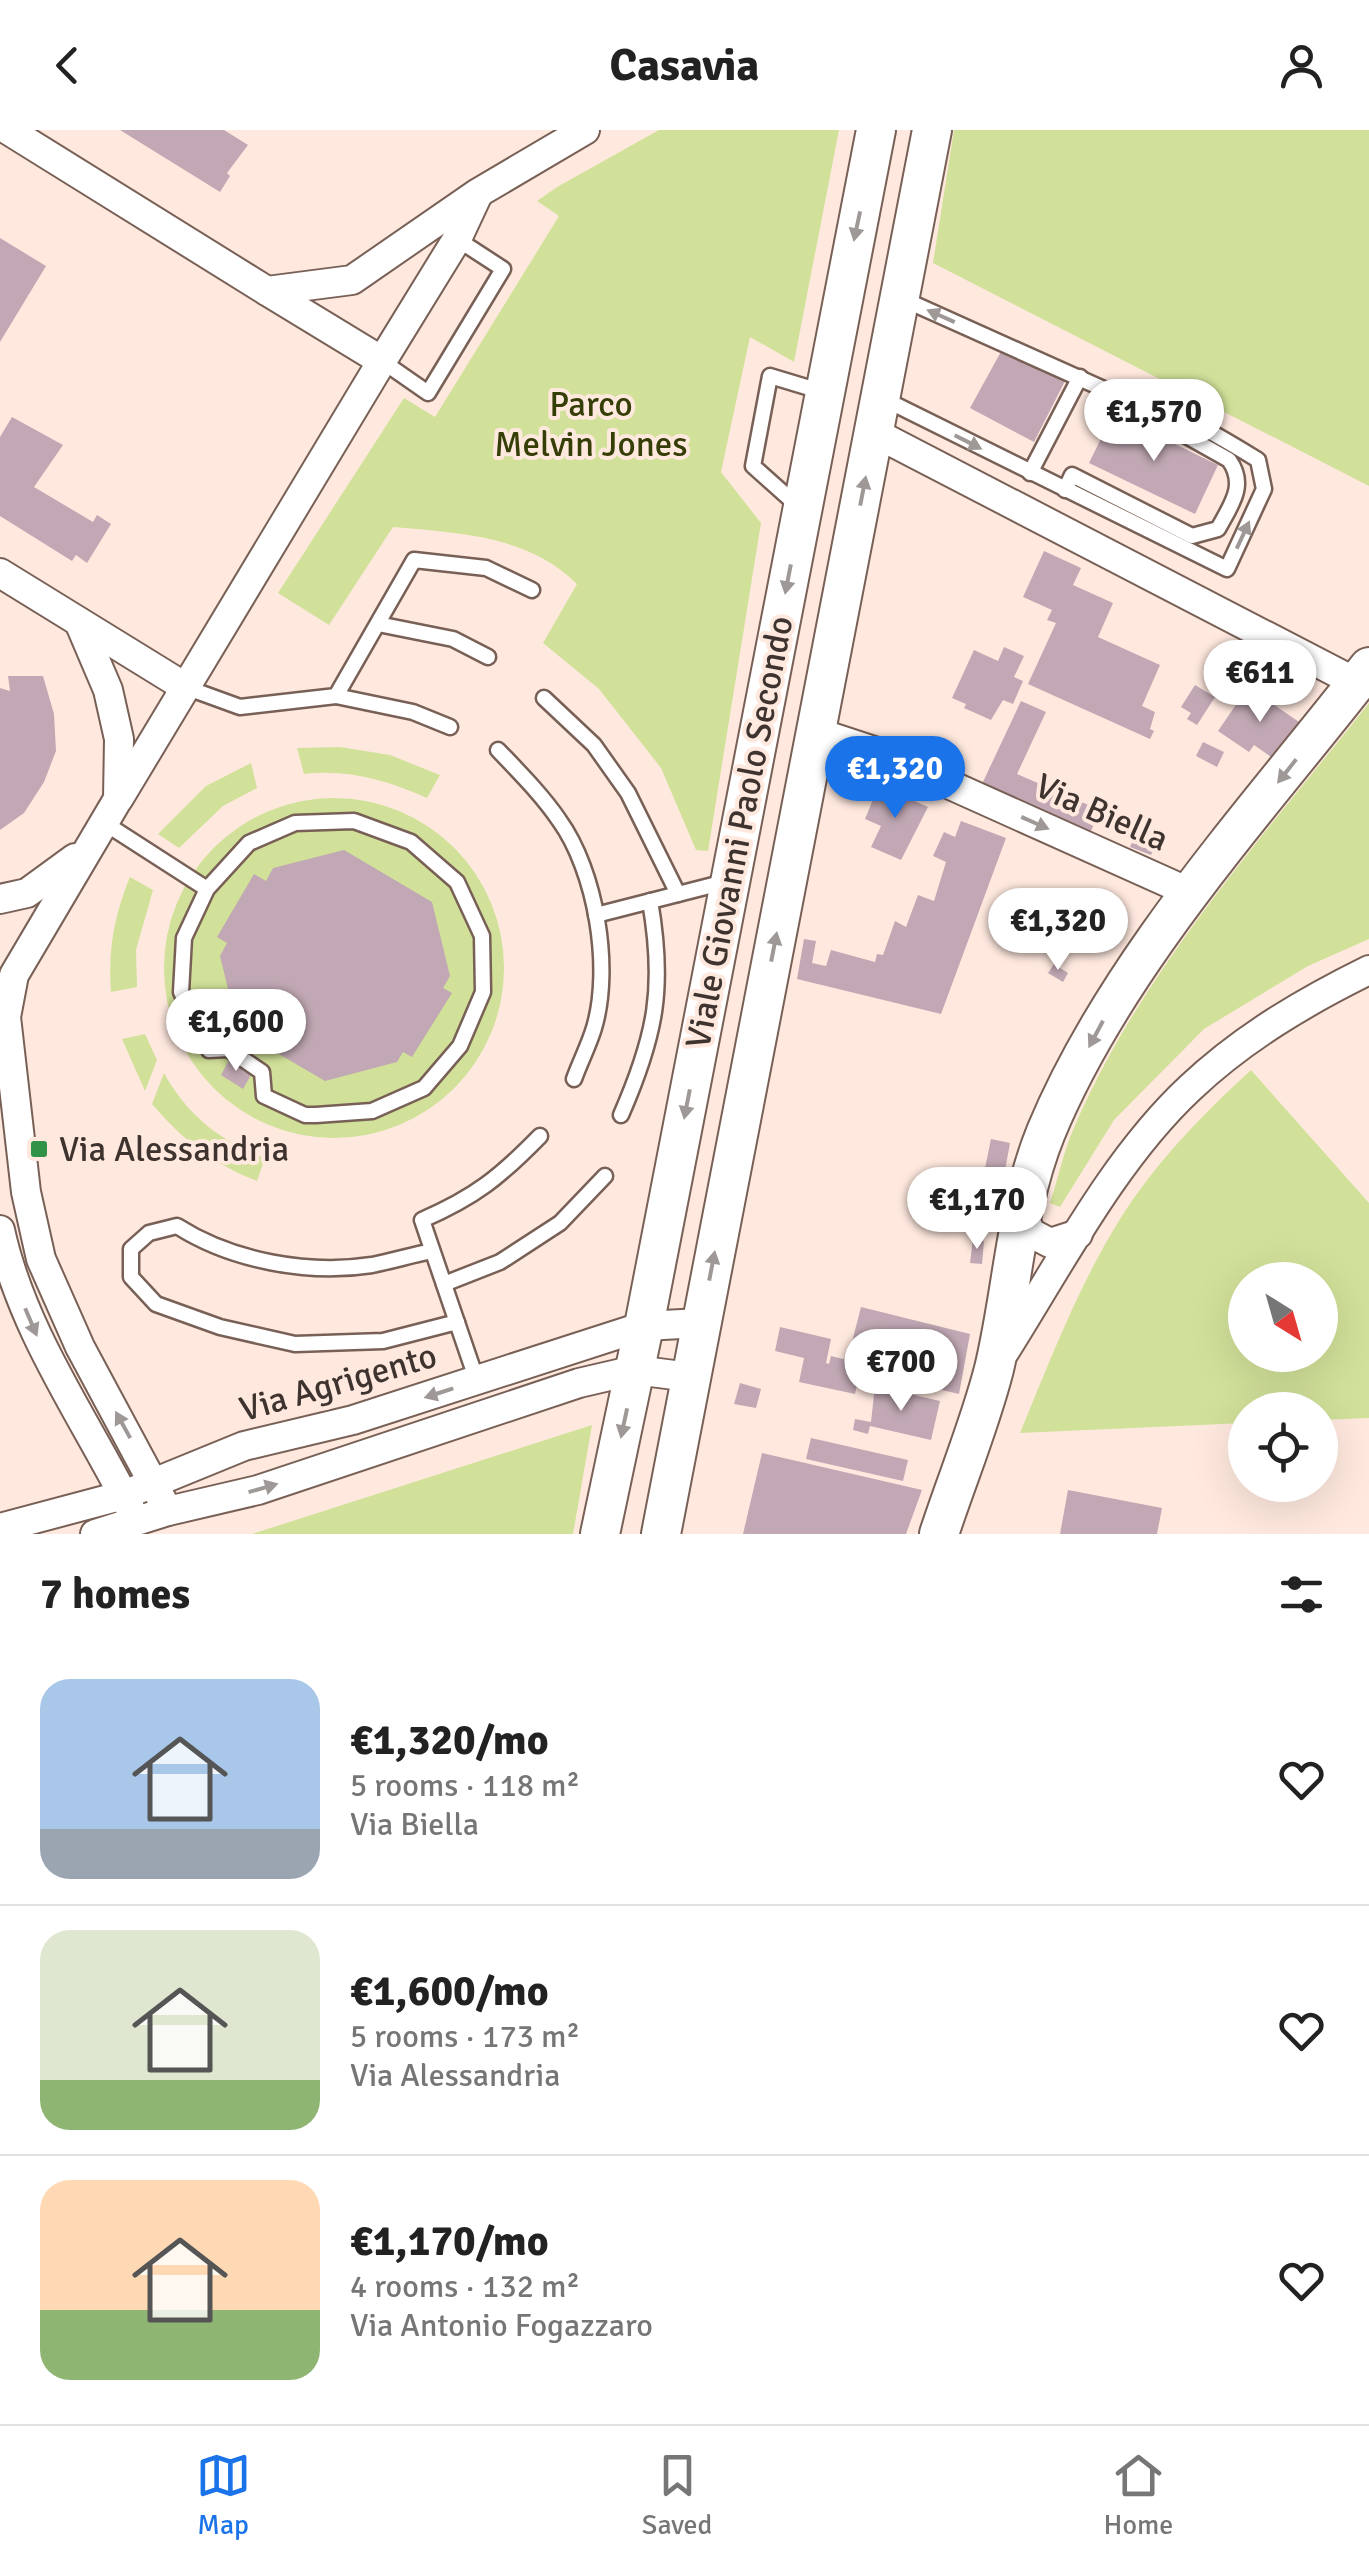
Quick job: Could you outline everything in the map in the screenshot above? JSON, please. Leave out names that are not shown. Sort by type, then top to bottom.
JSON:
[{"type":"main road","name":"Viale Giovanni Paolo Secondo","points":[[600,1534],[644,1326],[876,130]]},
{"type":"main road","name":"Viale Giovanni Paolo Secondo","points":[[661,1534],[932,130]]},
{"type":"main road","points":[[939,1534],[994,1369],[1021,1211],[1046,1133],[1102,1022],[1191,893],[1363,675]]},
{"type":"street","points":[[8,130],[382,362]]},
{"type":"street","points":[[267,290],[352,280],[478,193],[585,130]]},
{"type":"street","points":[[168,1511],[80,1347],[41,1259],[26,1192],[6,1017],[14,974],[456,239],[478,193]]},
{"type":"street","points":[[878,415],[1363,675]]},
{"type":"street","points":[[0,573],[185,688]]},
{"type":"street","points":[[79,622],[108,690],[118,739],[110,811]]},
{"type":"street","name":"Via Biella","points":[[816,732],[877,752],[1191,893]]},
{"type":"street","points":[[0,899],[26,893],[84,852]]},
{"type":"street","points":[[994,1369],[1137,1147],[1188,1089],[1242,1044],[1310,999],[1369,970]]},
{"type":"street","points":[[1021,1211],[1031,1233],[1050,1243],[1078,1234]]},
{"type":"street","points":[[0,1230],[8,1265],[36,1334],[136,1521]]},
{"type":"street","name":"Via Agrigento","points":[[0,1528],[124,1495],[244,1446],[352,1420],[644,1326],[700,1322]]},
{"type":"street","name":"Via Agrigento","points":[[95,1534],[168,1511],[258,1490],[579,1383],[635,1370],[690,1377]]},
{"type":"lane","points":[[382,362],[428,392],[503,269],[456,239]]},
{"type":"lane","points":[[900,298],[1108,391],[1230,460],[1238,472],[1238,491],[1218,529],[1206,535],[1192,536],[1072,475],[1065,490]]},
{"type":"lane","points":[[801,509],[753,466],[770,376],[824,392]]},
{"type":"lane","points":[[1030,473],[1080,377]]},
{"type":"lane","points":[[878,415],[1030,473],[1227,569],[1264,489],[1258,460],[1144,398],[1108,391]]},
{"type":"lane","points":[[336,696],[414,560],[486,568],[532,590]]},
{"type":"lane","points":[[378,624],[452,639],[488,657]]},
{"type":"lane","points":[[185,688],[240,706],[336,696],[414,712],[450,727]]},
{"type":"lane","points":[[544,698],[594,745],[628,793],[678,894]]},
{"type":"lane","points":[[498,750],[561,822],[585,870],[596,914],[601,964],[595,1026],[574,1079]]},
{"type":"lane","points":[[110,811],[207,889]]},
{"type":"lane","points":[[354,821],[410,842],[457,882],[482,936],[483,992],[460,1046],[424,1088],[372,1111],[305,1115],[264,1096],[262,1072],[228,1049],[210,1050],[182,992],[184,938],[207,889],[249,843],[295,823],[354,821]]},
{"type":"lane","points":[[596,914],[730,881]]},
{"type":"lane","points":[[621,1114],[640,1070],[655,1013],[659,953],[650,901]]},
{"type":"lane","points":[[477,1381],[422,1220],[462,1202],[502,1175],[540,1136]]},
{"type":"lane","points":[[444,1284],[500,1262],[560,1224],[605,1176]]},
{"type":"lane","points":[[432,1251],[370,1265],[309,1268],[202,1242],[177,1226],[149,1233],[131,1249],[131,1276],[156,1304],[220,1327],[295,1344],[383,1341],[457,1322]]},
{"type":"green space","name":"Parco Melvin Jones","points":[[659,130],[839,130],[794,362],[750,337],[721,472],[761,523],[708,851],[696,850],[661,768],[599,689],[543,643],[577,584],[537,555],[491,539],[393,527],[329,625],[278,593],[404,398],[435,417],[559,216],[537,201]]},
{"type":"green space","points":[[954,130],[1369,130],[1369,486],[933,263]]},
{"type":"green space","points":[[1369,703],[1369,939],[1308,966],[1204,1029],[1114,1120],[1060,1207],[1050,1203],[1073,1130],[1133,1015],[1207,907]]},
{"type":"green space","points":[[340,747],[390,755],[440,775],[427,798],[367,777],[304,774],[297,748]]},
{"type":"green space","points":[[251,763],[257,788],[223,806],[179,848],[158,834],[206,786]]},
{"type":"green space","points":[[334,798],[383,805],[414,818],[442,836],[466,860],[497,919],[504,968],[497,1017],[484,1048],[466,1076],[442,1100],[383,1131],[334,1138],[285,1131],[254,1118],[226,1100],[202,1076],[171,1017],[164,968],[171,919],[184,888],[202,860],[226,836],[285,805]]},
{"type":"green space","points":[[130,877],[153,890],[136,950],[137,987],[111,992],[113,933]]},
{"type":"green space","points":[[145,1034],[157,1060],[145,1091],[122,1039]]},
{"type":"green space","points":[[1251,1070],[1369,1203],[1369,1418],[1338,1419],[1338,1392],[1228,1392],[1228,1424],[1020,1433],[1078,1296],[1105,1244],[1134,1198],[1198,1122]]},
{"type":"green space","points":[[164,1073],[183,1102],[206,1125],[265,1158],[257,1181],[200,1150],[152,1104]]},
{"type":"green space","points":[[592,1425],[573,1534],[252,1534]]},
{"type":"building","points":[[120,130],[224,130],[248,145],[227,173],[230,176],[220,192]]},
{"type":"building","points":[[0,238],[46,266],[0,342]]},
{"type":"building","points":[[1003,348],[1065,381],[1034,442],[970,408]]},
{"type":"building","points":[[1113,414],[1218,465],[1195,514],[1089,463]]},
{"type":"building","points":[[12,417],[63,445],[34,487],[93,522],[97,515],[111,524],[87,563],[76,555],[72,561],[0,516],[0,437]]},
{"type":"building","points":[[1044,551],[1081,568],[1073,585],[1113,603],[1098,637],[1160,665],[1142,706],[1155,712],[1150,739],[1028,684],[1056,623],[1047,620],[1052,610],[1023,597]]},
{"type":"building","points":[[1004,647],[1024,656],[1014,677],[1023,681],[1013,704],[1003,700],[991,720],[952,698],[974,650],[998,661]]},
{"type":"building","points":[[8,676],[43,676],[54,714],[56,751],[44,782],[24,813],[0,830],[0,688],[10,691]]},
{"type":"building","points":[[1195,685],[1215,697],[1197,725],[1187,719],[1191,713],[1181,707]]},
{"type":"building","points":[[1248,687],[1302,724],[1277,761],[1254,745],[1249,752],[1218,731]]},
{"type":"building","points":[[1021,701],[1046,712],[1017,774],[1100,810],[1091,831],[982,784]]},
{"type":"building","points":[[1203,742],[1224,752],[1217,767],[1196,756]]},
{"type":"building","points":[[879,785],[928,807],[901,860],[871,847],[881,826],[865,819]]},
{"type":"building","points":[[961,821],[1006,838],[941,1014],[797,979],[804,939],[816,941],[812,963],[826,966],[831,950],[875,962],[877,954],[883,955],[895,921],[906,927],[918,895],[934,901],[946,862],[933,856],[944,832],[955,837]]},
{"type":"building","points":[[1135,836],[1156,844],[1151,855],[1130,847]]},
{"type":"building","points":[[344,850],[432,902],[450,976],[443,988],[452,993],[412,1057],[403,1052],[397,1062],[325,1081],[238,1030],[220,956],[227,943],[217,937],[254,874],[266,881],[273,868]]},
{"type":"building","points":[[1054,964],[1068,973],[1063,982],[1048,973]]},
{"type":"building","points":[[229,1060],[252,1073],[243,1089],[221,1075]]},
{"type":"building","points":[[991,1139],[1010,1143],[1004,1176],[984,1173]]},
{"type":"building","points":[[973,1239],[984,1241],[982,1264],[970,1263]]},
{"type":"building","points":[[861,1307],[970,1334],[959,1394],[916,1384],[922,1359],[852,1342]]},
{"type":"building","points":[[780,1327],[831,1339],[826,1363],[829,1364],[831,1356],[847,1360],[845,1367],[860,1371],[855,1394],[799,1382],[804,1358],[775,1351]]},
{"type":"building","points":[[740,1383],[761,1389],[756,1408],[734,1404]]},
{"type":"building","points":[[875,1386],[940,1401],[931,1440],[870,1426],[868,1434],[853,1430],[855,1419],[871,1422]]},
{"type":"building","points":[[811,1438],[908,1460],[903,1481],[806,1459]]},
{"type":"building","points":[[762,1453],[922,1490],[906,1534],[743,1534]]},
{"type":"building","points":[[1068,1490],[1162,1508],[1157,1534],[1060,1534]]},
{"type":"place","name":"Via Alessandria","points":[[39,1149]]}]
